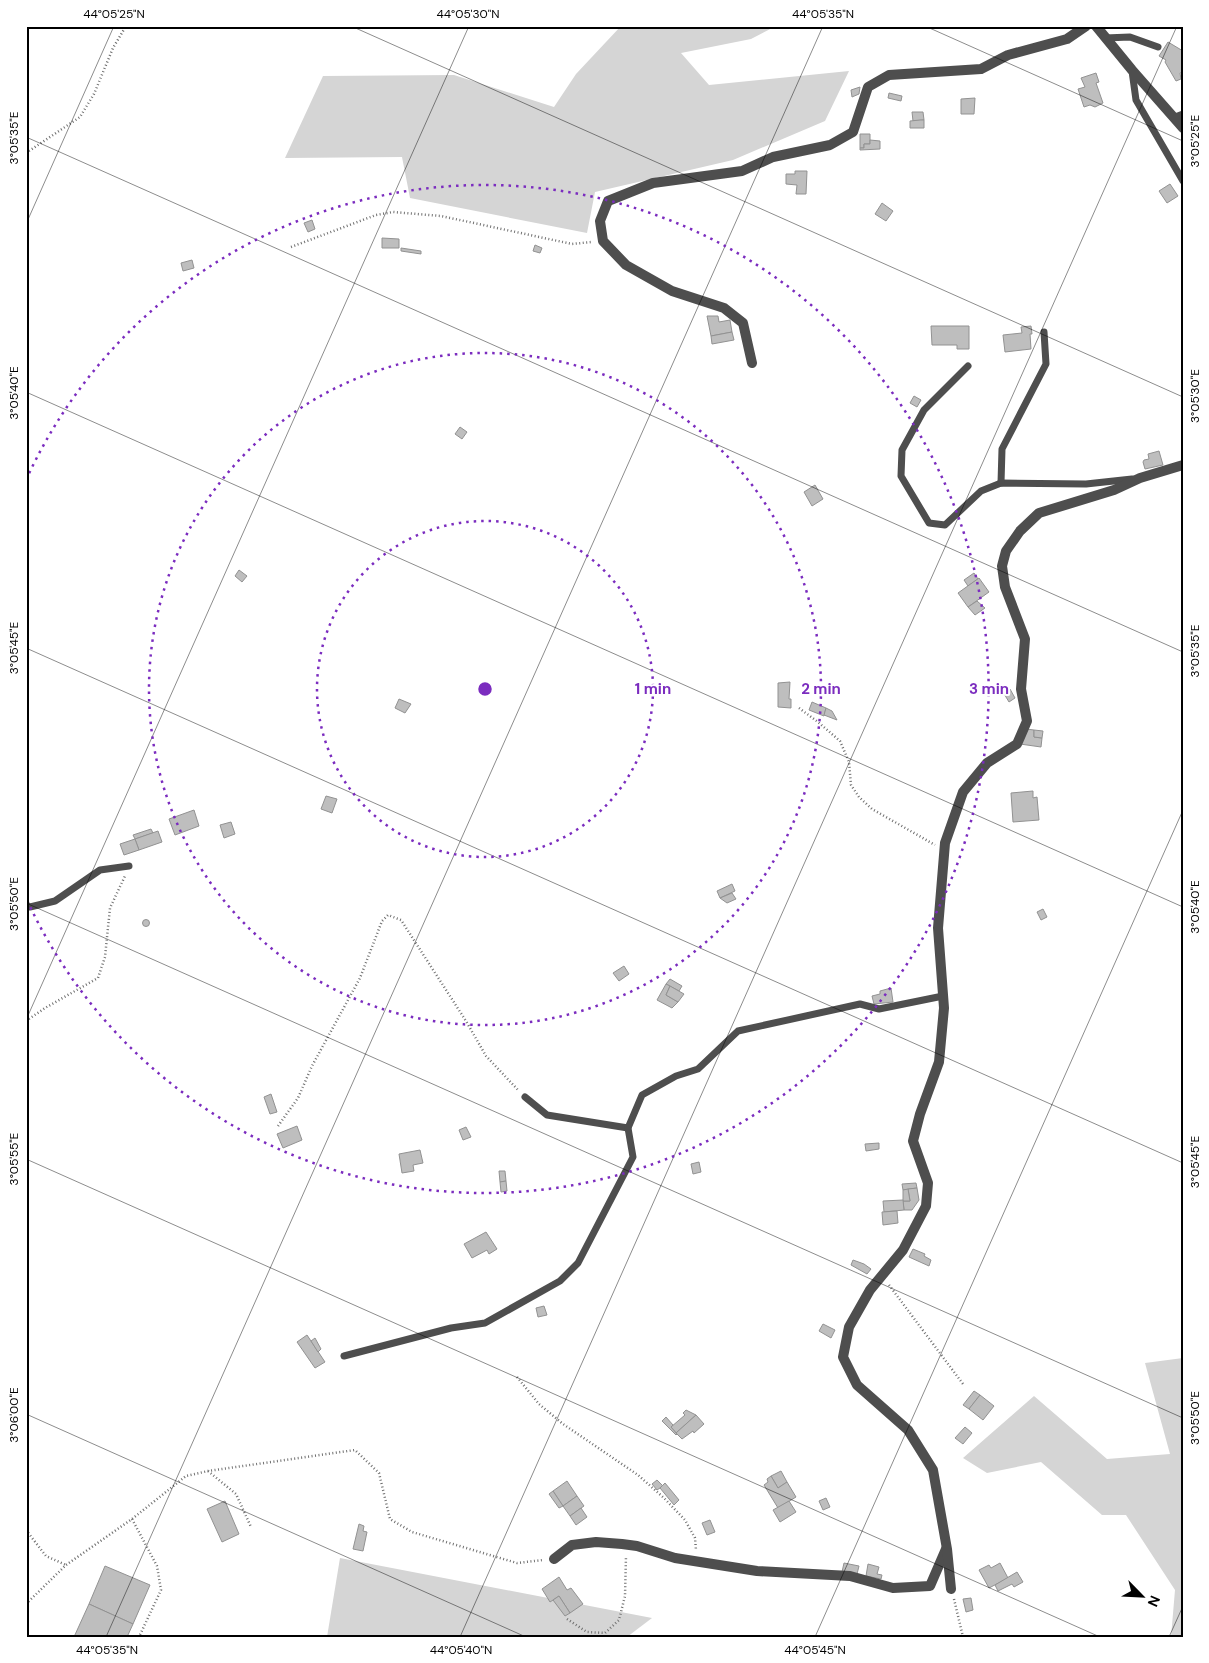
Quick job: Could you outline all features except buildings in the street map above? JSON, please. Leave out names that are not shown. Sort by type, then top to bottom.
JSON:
[{"type":"street","points":[[752,363],[743,324],[731,313],[724,308],[672,291],[626,265],[603,241],[600,221],[608,201],[653,183],[742,171],[773,157],[830,146],[853,132],[868,86],[889,75],[981,69],[1008,55],[1067,39],[1086,26]]},
{"type":"street","points":[[1096,26],[1132,70],[1179,116],[1183,128]]},
{"type":"street","points":[[951,1589],[947,1548],[933,1470],[908,1430],[857,1385],[843,1357],[849,1327],[870,1290],[903,1250],[926,1206],[928,1184],[913,1141],[920,1114],[939,1062],[944,1008],[938,928],[945,843],[963,792],[987,763],[1017,744],[1027,721],[1021,689],[1025,639],[1005,587],[1002,566],[1006,551],[1020,531],[1039,513],[1114,490],[1140,478],[1183,465]]},
{"type":"street","points":[[554,1559],[572,1545],[596,1542],[637,1546],[675,1558],[757,1571],[850,1576],[893,1588],[930,1586],[947,1548]]},
{"type":"lane","points":[[1105,38],[1130,37],[1158,47]]},
{"type":"lane","points":[[1132,70],[1136,100],[1183,181]]},
{"type":"lane","points":[[1001,483],[1002,449],[1046,364],[1044,332]]},
{"type":"lane","points":[[968,366],[924,410],[902,450],[901,476],[929,523],[945,525],[981,491],[1001,483],[1086,484],[1140,478]]},
{"type":"lane","points":[[26,905],[30,907],[55,901],[100,870],[129,866]]},
{"type":"lane","points":[[344,1356],[451,1328],[485,1323],[560,1282],[578,1263],[633,1157],[628,1128],[642,1095],[676,1076],[698,1070],[738,1031],[860,1004],[879,1009],[943,996]]},
{"type":"lane","points":[[525,1097],[547,1115],[628,1128]]},
{"type":"path","points":[[26,153],[80,118],[94,94],[113,48],[126,26]]},
{"type":"path","points":[[292,247],[376,215],[393,212],[441,216],[572,244],[603,241]]},
{"type":"path","points":[[799,708],[840,741],[849,762],[852,785],[859,797],[872,809],[945,850]]},
{"type":"path","points":[[26,1021],[98,978],[105,957],[110,908],[129,866]]},
{"type":"path","points":[[278,1126],[298,1098],[312,1066],[360,978],[382,921],[388,915],[400,920],[466,1021],[486,1056],[525,1097]]},
{"type":"path","points":[[882,1275],[963,1384]]},
{"type":"path","points":[[517,1377],[539,1404],[563,1424],[638,1475],[664,1498],[685,1520],[695,1538],[697,1561]]},
{"type":"path","points":[[26,1604],[66,1565],[132,1519],[186,1476],[208,1471],[355,1450],[379,1473],[390,1519],[412,1532],[517,1563],[554,1559]]},
{"type":"path","points":[[208,1471],[236,1494],[251,1527]]},
{"type":"path","points":[[132,1519],[157,1566],[161,1590],[139,1637]]},
{"type":"path","points":[[26,1530],[46,1556],[66,1565]]},
{"type":"path","points":[[567,1619],[587,1632],[605,1633],[619,1620],[625,1596],[626,1545]]},
{"type":"path","points":[[951,1589],[963,1637]]},
{"type":"shaded area","points":[[621,26],[776,26],[751,39],[681,53],[709,85],[849,71],[825,121],[733,160],[595,192],[587,233],[410,198],[402,157],[285,158],[323,76],[454,75],[554,107],[576,74]]},
{"type":"shaded area","points":[[1183,1358],[1183,1637],[1171,1637],[1175,1590],[1126,1515],[1102,1515],[1041,1462],[987,1473],[963,1458],[1034,1396],[1107,1459],[1170,1454],[1145,1363]]},
{"type":"shaded area","points":[[340,1558],[652,1618],[627,1637],[327,1637]]}]
